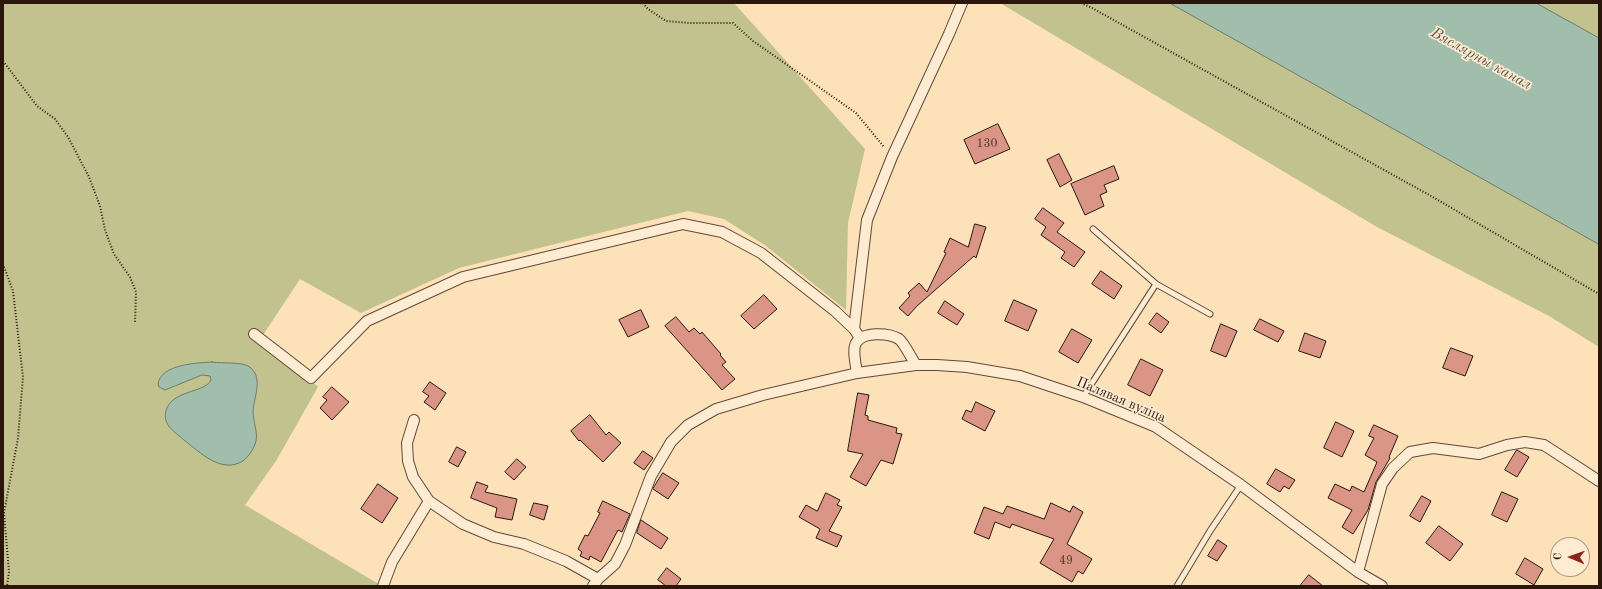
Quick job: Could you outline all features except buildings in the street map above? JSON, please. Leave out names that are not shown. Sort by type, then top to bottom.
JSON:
[{"type":"street","points":[[854,329],[867,220],[892,157],[962,3]]},
{"type":"street","points":[[254,334],[312,378],[367,321],[463,277],[683,224],[722,232],[761,253],[835,312],[854,329],[860,338]]},
{"type":"street","points":[[857,373],[854,357],[855,344],[860,338],[872,334],[899,340],[916,365]]},
{"type":"street","name":"Палявая вуліца","points":[[595,582],[615,564],[625,545],[651,476],[671,442],[688,425],[716,409],[763,395],[857,373],[916,365],[937,365],[967,367],[1020,376],[1083,397],[1156,427],[1241,485],[1358,572],[1382,586]]},
{"type":"street","points":[[414,420],[407,443],[408,461],[413,478],[430,501],[463,524],[494,537],[524,544],[566,561],[595,582]]},
{"type":"street","points":[[1358,572],[1382,484],[1393,468],[1410,452],[1433,448],[1479,454],[1507,445],[1525,442],[1544,445],[1599,480]]},
{"type":"street","points":[[384,586],[392,562],[430,501]]},
{"type":"lane","points":[[1093,229],[1156,284],[1210,314]]},
{"type":"lane","points":[[1083,397],[1156,284]]},
{"type":"lane","points":[[1177,586],[1210,531],[1241,485]]},
{"type":"path","points":[[643,3],[648,9],[666,21],[733,24],[753,41],[856,113],[892,157]]},
{"type":"path","points":[[1081,3],[1106,15],[1431,196],[1599,294]]},
{"type":"path","points":[[3,61],[37,106],[55,119],[68,137],[89,177],[100,206],[105,230],[114,254],[130,277],[136,292],[135,323]]},
{"type":"path","points":[[3,264],[13,290],[23,377],[18,438],[3,513],[9,572],[7,586]]},
{"type":"green space","points":[[3,3],[734,3],[865,149],[848,223],[846,310],[766,246],[724,219],[688,211],[459,268],[361,313],[300,279],[263,335],[318,387],[276,461],[245,505],[382,586],[3,586]]},
{"type":"green space","points":[[1000,3],[1599,3],[1599,347],[1549,316],[1377,227]]},
{"type":"water","name":"Вяслярны канал","points":[[1170,3],[1536,3],[1599,38],[1599,244]]},
{"type":"water","points":[[212,362],[244,364],[255,372],[257,377],[257,388],[253,411],[256,441],[253,450],[247,457],[243,461],[235,464],[227,465],[219,463],[204,456],[170,428],[165,416],[169,404],[174,399],[208,384],[211,380],[210,376],[202,375],[165,390],[159,387],[158,384],[161,377],[166,372],[180,366]]}]
